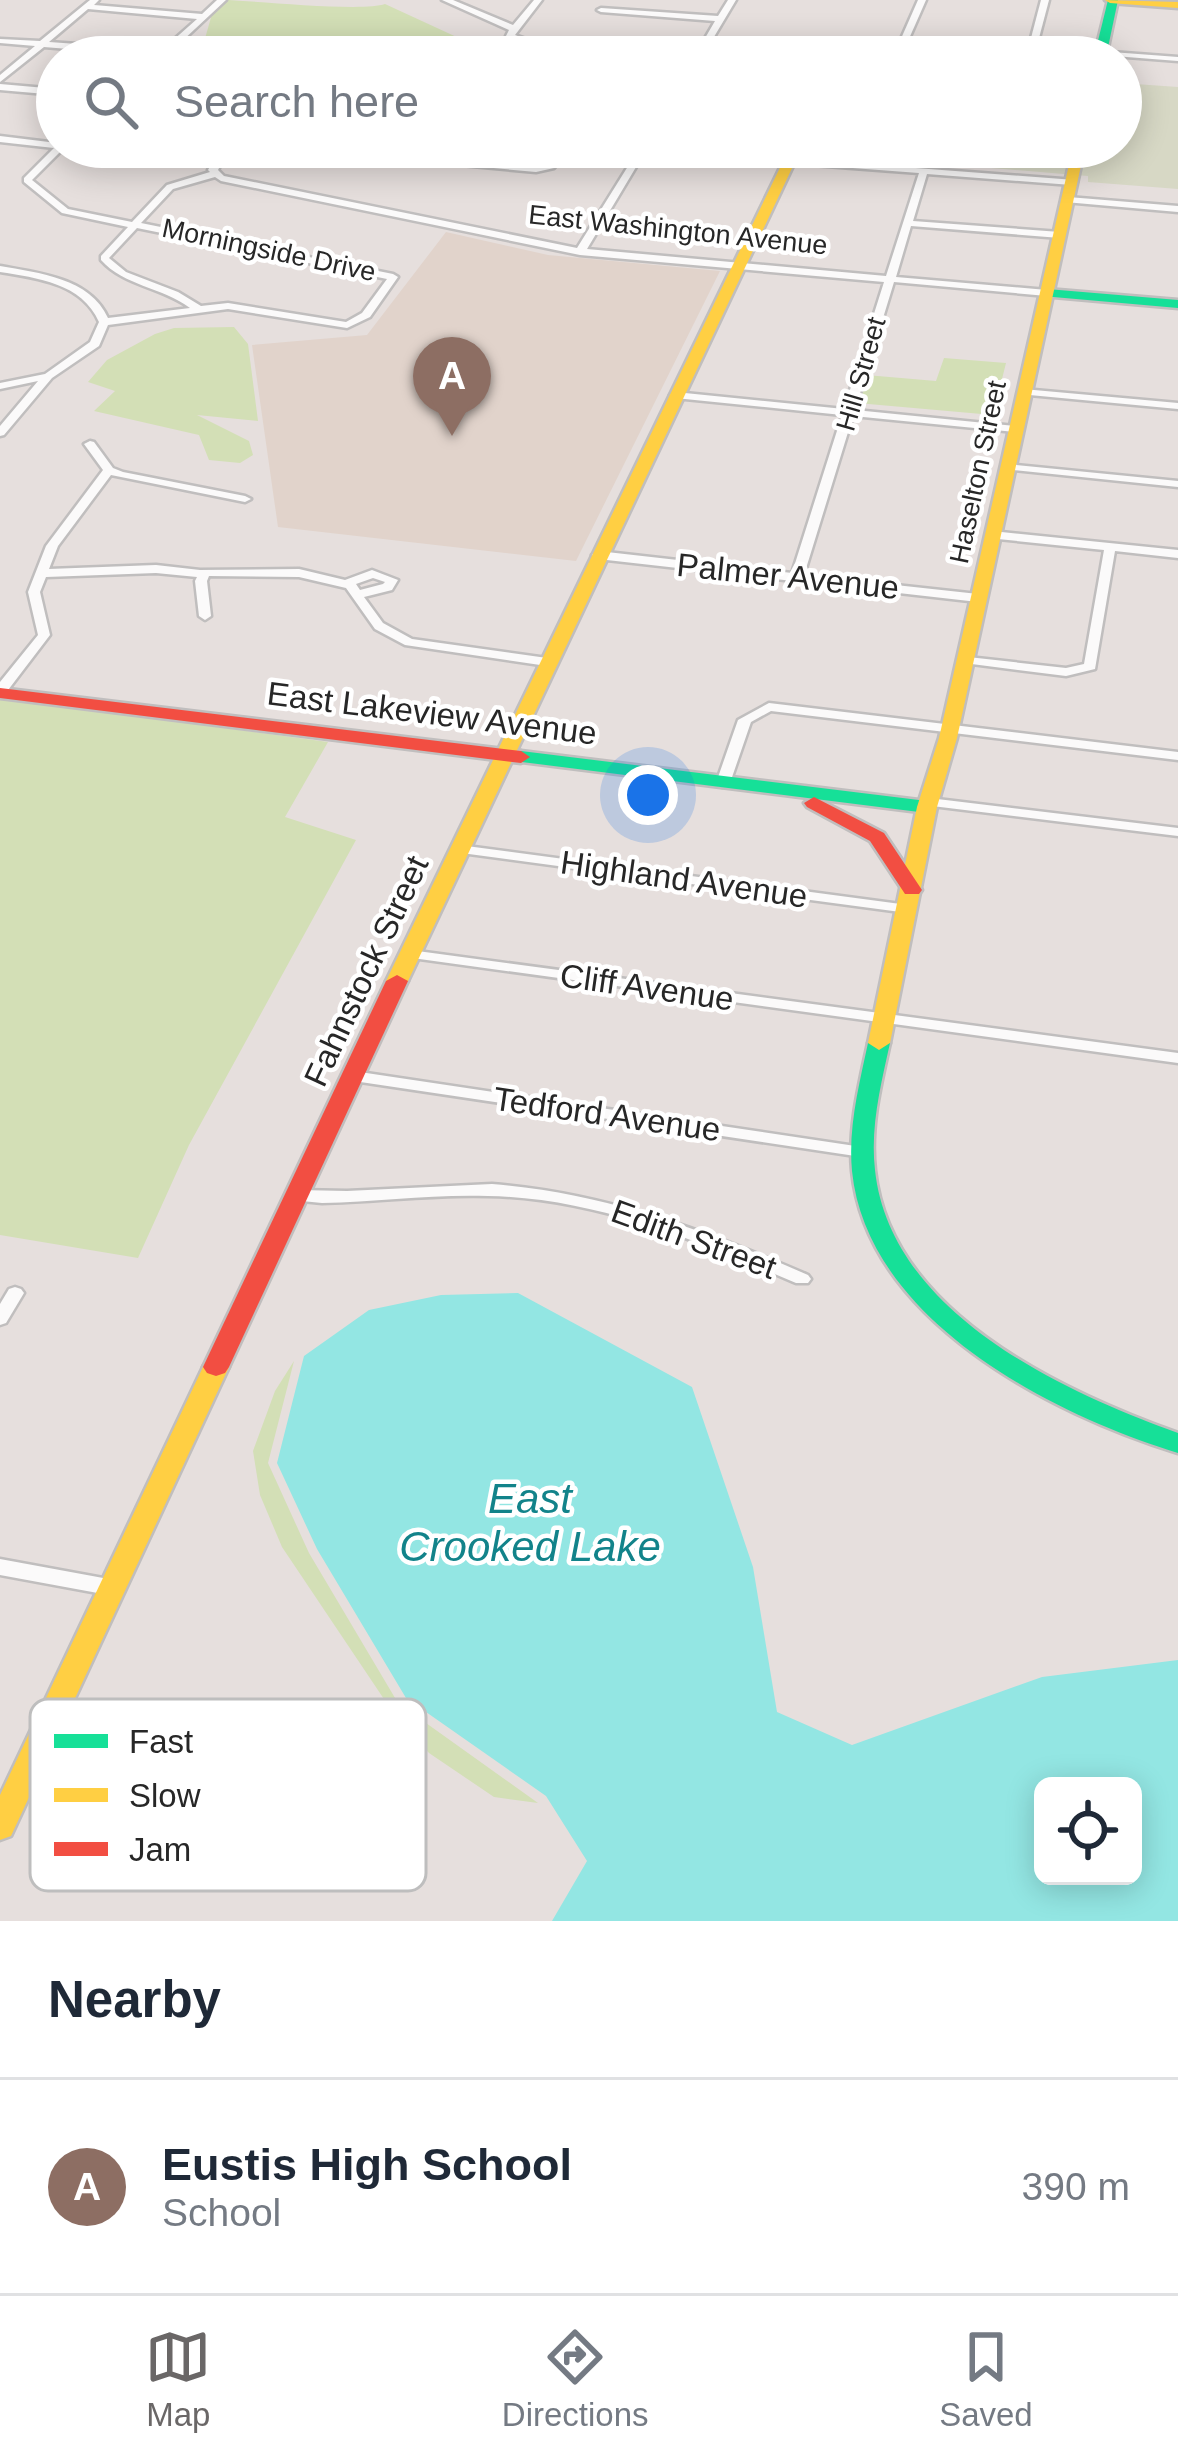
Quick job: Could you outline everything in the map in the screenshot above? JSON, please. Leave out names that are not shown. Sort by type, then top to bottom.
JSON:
[{"type":"street","points":[[183,36],[222,0]]},
{"type":"street","points":[[446,0],[514,29]]},
{"type":"street","points":[[510,36],[538,0]]},
{"type":"street","points":[[711,36],[732,0]]},
{"type":"street","points":[[906,36],[922,0]]},
{"type":"street","points":[[1036,36],[1046,0]]},
{"type":"street","points":[[1105,36],[1112,0],[1163,2]]},
{"type":"street","points":[[52,36],[91,3],[204,17]]},
{"type":"street","points":[[601,10],[721,19]]},
{"type":"street","points":[[0,41],[36,44]]},
{"type":"street","points":[[0,83],[36,50]]},
{"type":"street","points":[[1142,57],[1178,59]]},
{"type":"street","points":[[0,83],[36,89]]},
{"type":"street","points":[[0,140],[36,144]]},
{"type":"street","name":"Morningside Drive","points":[[36,166],[29,172],[29,184],[73,214],[136,222],[393,278],[366,315],[347,326],[260,309],[197,308]]},
{"type":"street","points":[[197,308],[178,291],[105,263],[109,249],[170,187],[215,174],[217,168]]},
{"type":"street","points":[[580,252],[631,168]]},
{"type":"street","name":"Fahnstock Street","points":[[61,1699],[784,168]]},
{"type":"street","points":[[911,168],[1178,209]]},
{"type":"street","name":"Haselton Street","points":[[862,1152],[928,804],[950,729],[1075,168]]},
{"type":"street","name":"Hill Street","points":[[796,577],[849,411],[853,383],[924,170]]},
{"type":"street","name":"East Washington Avenue","points":[[215,174],[580,252],[1178,304]]},
{"type":"street","points":[[908,223],[1060,235]]},
{"type":"street","points":[[0,269],[73,288],[94,301],[104,322],[94,344],[48,376],[0,433]]},
{"type":"street","points":[[104,322],[197,308]]},
{"type":"street","points":[[0,386],[48,376]]},
{"type":"street","points":[[1023,392],[1178,406]]},
{"type":"street","points":[[675,395],[1015,429]]},
{"type":"street","points":[[90,444],[109,470],[160,486],[245,499]]},
{"type":"street","points":[[1007,467],[1178,484]]},
{"type":"street","points":[[0,692],[44,635],[34,592],[61,531],[109,470]]},
{"type":"street","points":[[992,535],[1178,554]]},
{"type":"street","points":[[964,659],[1066,672],[1090,666],[1110,547]]},
{"type":"street","name":"Palmer Avenue","points":[[598,555],[978,598]]},
{"type":"street","points":[[43,572],[299,573],[346,584],[360,594],[379,626],[409,643],[547,662]]},
{"type":"street","points":[[203,574],[205,616]]},
{"type":"street","points":[[346,584],[372,574],[392,580],[388,587],[360,594]]},
{"type":"street","name":"East Lakeview Avenue","points":[[0,692],[780,790],[1178,832]]},
{"type":"street","points":[[723,782],[738,734],[759,709],[1178,756]]},
{"type":"street","points":[[780,790],[863,826],[889,851],[910,899]]},
{"type":"street","name":"Highland Avenue","points":[[459,849],[910,899]]},
{"type":"street","name":"Cliff Avenue","points":[[410,954],[1178,1058]]},
{"type":"street","name":"Tedford Avenue","points":[[353,1076],[862,1152]]},
{"type":"street","points":[[862,1152],[867,1197],[898,1261],[941,1311],[1038,1384],[1100,1415],[1178,1443]]},
{"type":"street","name":"Edith Street","points":[[298,1196],[362,1198],[494,1190],[619,1208],[802,1279]]},
{"type":"street","points":[[0,1319],[15,1293]]},
{"type":"street","points":[[0,1568],[114,1588]]},
{"type":"street","name":"Fahnstock Street","points":[[0,1827],[30,1764]]},
{"type":"shaded area","points":[[446,232],[548,255],[720,271],[576,561],[278,527],[252,345],[367,335]]},
{"type":"green space","points":[[226,0],[334,7],[385,4],[454,36],[206,36],[212,14]]},
{"type":"green space","points":[[1142,84],[1178,87],[1178,189],[1088,182],[1088,176],[992,168],[1142,168]]},
{"type":"green space","points":[[234,327],[248,344],[258,421],[197,415],[249,441],[253,455],[240,463],[209,460],[199,435],[94,411],[115,391],[88,382],[107,360],[174,328]]},
{"type":"green space","points":[[944,358],[1006,363],[993,415],[857,403],[866,375],[936,381]]},
{"type":"green space","points":[[0,698],[328,742],[285,817],[356,840],[189,1145],[138,1258],[0,1235]]},
{"type":"green space","points":[[294,1361],[268,1463],[309,1553],[396,1699],[384,1699],[282,1547],[260,1495],[253,1451],[275,1391]]},
{"type":"green space","points":[[426,1723],[538,1803],[494,1797],[429,1753]]},
{"type":"water","name":"East Crooked Lake","points":[[518,1293],[692,1387],[753,1567],[777,1712],[852,1745],[1042,1677],[1178,1660],[1178,1921],[552,1921],[587,1861],[546,1796],[426,1712],[426,1699],[406,1698],[317,1549],[277,1463],[304,1356],[369,1310],[441,1295]]},
{"type":"traffic: fast","points":[[1105,36],[1113,0]]},
{"type":"traffic: fast","points":[[1047,293],[1178,304]]},
{"type":"traffic: fast","points":[[521,757],[927,807]]},
{"type":"traffic: fast","points":[[879,1043],[865,1115],[863,1170],[882,1236],[909,1279],[945,1317],[1035,1381],[1178,1443]]},
{"type":"traffic: slow","points":[[1110,0],[1178,5]]},
{"type":"traffic: slow","points":[[397,981],[786,168]]},
{"type":"traffic: slow","points":[[879,1043],[927,807],[948,738],[1074,168]]},
{"type":"traffic: slow","points":[[60,1699],[216,1367]]},
{"type":"traffic: slow","points":[[0,1827],[30,1763]]},
{"type":"traffic: jam","points":[[0,693],[521,757]]},
{"type":"traffic: jam","points":[[814,803],[877,837],[912,890]]},
{"type":"traffic: jam","points":[[216,1367],[397,981]]},
{"type":"place","name":"Eustis High School","points":[[452,436]]}]
